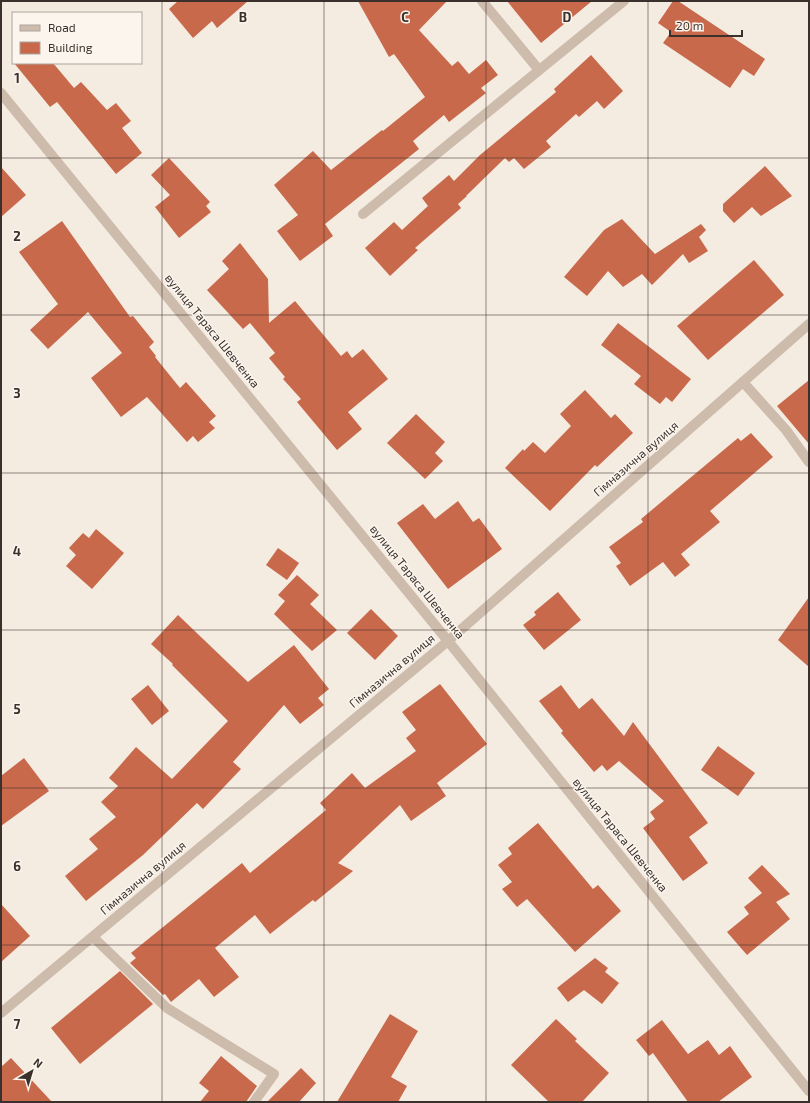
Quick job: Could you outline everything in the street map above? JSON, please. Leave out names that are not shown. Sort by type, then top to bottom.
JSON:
[{"type":"street","points":[[482,1],[539,70]]},
{"type":"street","points":[[363,214],[624,1]]},
{"type":"street","name":"вулиця Тараса Шевченка","points":[[1,93],[448,641],[809,1091]]},
{"type":"street","name":"Гімназична вулиця","points":[[1,1012],[448,641],[809,324]]},
{"type":"street","points":[[743,382],[786,430],[809,462]]},
{"type":"street","points":[[93,937],[167,1008],[274,1074],[254,1102]]},
{"type":"building","points":[[178,1],[248,1],[217,28],[212,21],[193,38],[169,9]]},
{"type":"building","points":[[358,1],[447,1],[419,30],[452,66],[458,61],[469,74],[486,60],[498,75],[481,88],[486,93],[449,122],[444,115],[413,141],[419,149],[325,224],[333,236],[300,261],[277,231],[298,215],[274,185],[313,151],[331,170],[425,97],[394,54],[389,57]]},
{"type":"building","points":[[507,1],[592,1],[541,43]]},
{"type":"building","points":[[673,1],[678,1],[765,59],[754,76],[743,69],[730,88],[663,43],[671,32],[658,23]]},
{"type":"building","points":[[591,55],[623,91],[604,109],[597,101],[579,117],[576,114],[546,141],[551,147],[524,169],[514,158],[509,162],[505,158],[458,204],[461,208],[415,248],[418,250],[390,276],[365,248],[394,222],[402,230],[428,206],[422,198],[449,175],[454,181],[480,155],[556,92],[554,89]]},
{"type":"building","points":[[15,64],[54,64],[74,88],[81,82],[107,110],[116,103],[131,121],[122,128],[142,153],[116,174],[57,102],[50,107]]},
{"type":"building","points":[[169,158],[210,202],[206,206],[211,212],[179,238],[155,207],[170,195],[151,175]]},
{"type":"building","points":[[765,166],[792,196],[761,216],[752,207],[734,223],[723,211],[723,204]]},
{"type":"building","points":[[1,167],[26,195],[1,217]]},
{"type":"building","points":[[622,219],[655,254],[701,224],[706,230],[699,237],[708,251],[689,263],[683,254],[652,285],[642,274],[623,287],[608,271],[587,296],[564,277],[604,230]]},
{"type":"building","points":[[62,221],[130,317],[133,316],[154,342],[149,347],[156,356],[155,357],[180,388],[186,382],[216,416],[209,422],[215,428],[198,442],[193,436],[187,442],[147,397],[121,417],[91,378],[122,353],[88,312],[48,349],[30,330],[58,304],[19,252]]},
{"type":"building","points":[[240,243],[268,279],[269,323],[295,301],[341,356],[347,351],[352,358],[363,349],[388,379],[348,412],[362,429],[337,450],[297,402],[301,399],[283,379],[285,377],[269,358],[275,353],[250,323],[243,329],[207,290],[229,269],[222,261]]},
{"type":"building","points":[[754,260],[784,295],[708,360],[677,326]]},
{"type":"building","points":[[618,323],[691,379],[672,402],[666,397],[660,404],[634,384],[641,376],[601,345]]},
{"type":"building","points":[[809,380],[809,444],[777,406]]},
{"type":"building","points":[[585,390],[611,418],[615,414],[633,433],[597,467],[595,465],[550,511],[505,468],[523,449],[524,451],[533,442],[545,453],[571,426],[560,414]]},
{"type":"building","points":[[416,414],[445,442],[435,453],[443,461],[425,479],[387,443]]},
{"type":"building","points":[[751,433],[773,457],[710,511],[720,522],[681,554],[690,565],[675,577],[663,562],[630,586],[616,566],[621,563],[609,547],[643,522],[641,519],[738,438],[741,441]]},
{"type":"building","points":[[458,501],[473,522],[479,518],[502,549],[448,589],[397,523],[423,504],[435,519]]},
{"type":"building","points":[[96,529],[124,553],[92,589],[66,566],[76,555],[69,548],[83,533],[89,538]]},
{"type":"building","points":[[278,548],[299,563],[287,580],[266,565]]},
{"type":"building","points":[[297,575],[319,595],[310,604],[337,630],[312,651],[274,614],[285,601],[278,595]]},
{"type":"building","points":[[558,592],[581,620],[544,650],[523,625],[536,615],[534,612]]},
{"type":"building","points":[[809,597],[809,667],[778,640]]},
{"type":"building","points":[[371,609],[398,636],[375,660],[347,633]]},
{"type":"building","points":[[178,615],[248,682],[294,645],[329,689],[318,698],[324,705],[300,724],[284,705],[233,762],[241,769],[203,809],[197,803],[143,855],[86,901],[65,876],[98,849],[89,839],[116,817],[101,802],[118,786],[109,778],[136,747],[172,779],[228,721],[172,665],[173,664],[151,644]]},
{"type":"building","points":[[440,684],[487,744],[437,783],[446,796],[411,821],[400,805],[338,863],[353,871],[315,902],[313,900],[270,934],[255,915],[215,948],[239,977],[214,997],[199,979],[171,1002],[165,994],[163,995],[130,963],[136,958],[131,953],[242,863],[250,873],[326,810],[320,803],[352,773],[365,788],[416,751],[406,738],[416,730],[402,712]]},
{"type":"building","points":[[148,685],[169,711],[152,725],[131,699]]},
{"type":"building","points":[[561,685],[579,709],[592,698],[624,736],[633,722],[708,823],[689,837],[708,863],[683,881],[643,828],[655,819],[650,812],[664,801],[619,761],[607,771],[602,765],[594,772],[561,733],[563,731],[539,701]]},
{"type":"building","points":[[718,746],[755,773],[738,796],[701,770]]},
{"type":"building","points":[[24,758],[49,791],[1,826],[1,776]]},
{"type":"building","points":[[538,823],[593,889],[598,885],[621,911],[575,952],[527,899],[517,907],[502,889],[512,882],[498,865],[512,854],[508,848]]},
{"type":"building","points":[[762,865],[790,894],[776,902],[790,919],[747,955],[727,932],[749,914],[744,907],[762,893],[748,878]]},
{"type":"building","points":[[1,904],[30,936],[1,962]]},
{"type":"building","points":[[595,958],[608,968],[605,972],[619,983],[602,1004],[584,990],[568,1002],[557,988]]},
{"type":"building","points":[[120,971],[153,1004],[80,1064],[51,1028]]},
{"type":"building","points":[[390,1014],[418,1031],[391,1077],[407,1086],[398,1102],[337,1102]]},
{"type":"building","points":[[556,1019],[577,1039],[575,1041],[609,1073],[582,1102],[549,1102],[511,1065]]},
{"type":"building","points":[[662,1020],[688,1054],[708,1040],[719,1055],[730,1046],[752,1077],[718,1102],[688,1102],[653,1053],[649,1056],[636,1040]]},
{"type":"building","points":[[221,1056],[257,1086],[246,1102],[200,1102],[209,1091],[199,1083]]},
{"type":"building","points":[[11,1058],[52,1102],[1,1102],[1,1067]]},
{"type":"building","points":[[301,1068],[316,1083],[299,1102],[267,1102]]}]
